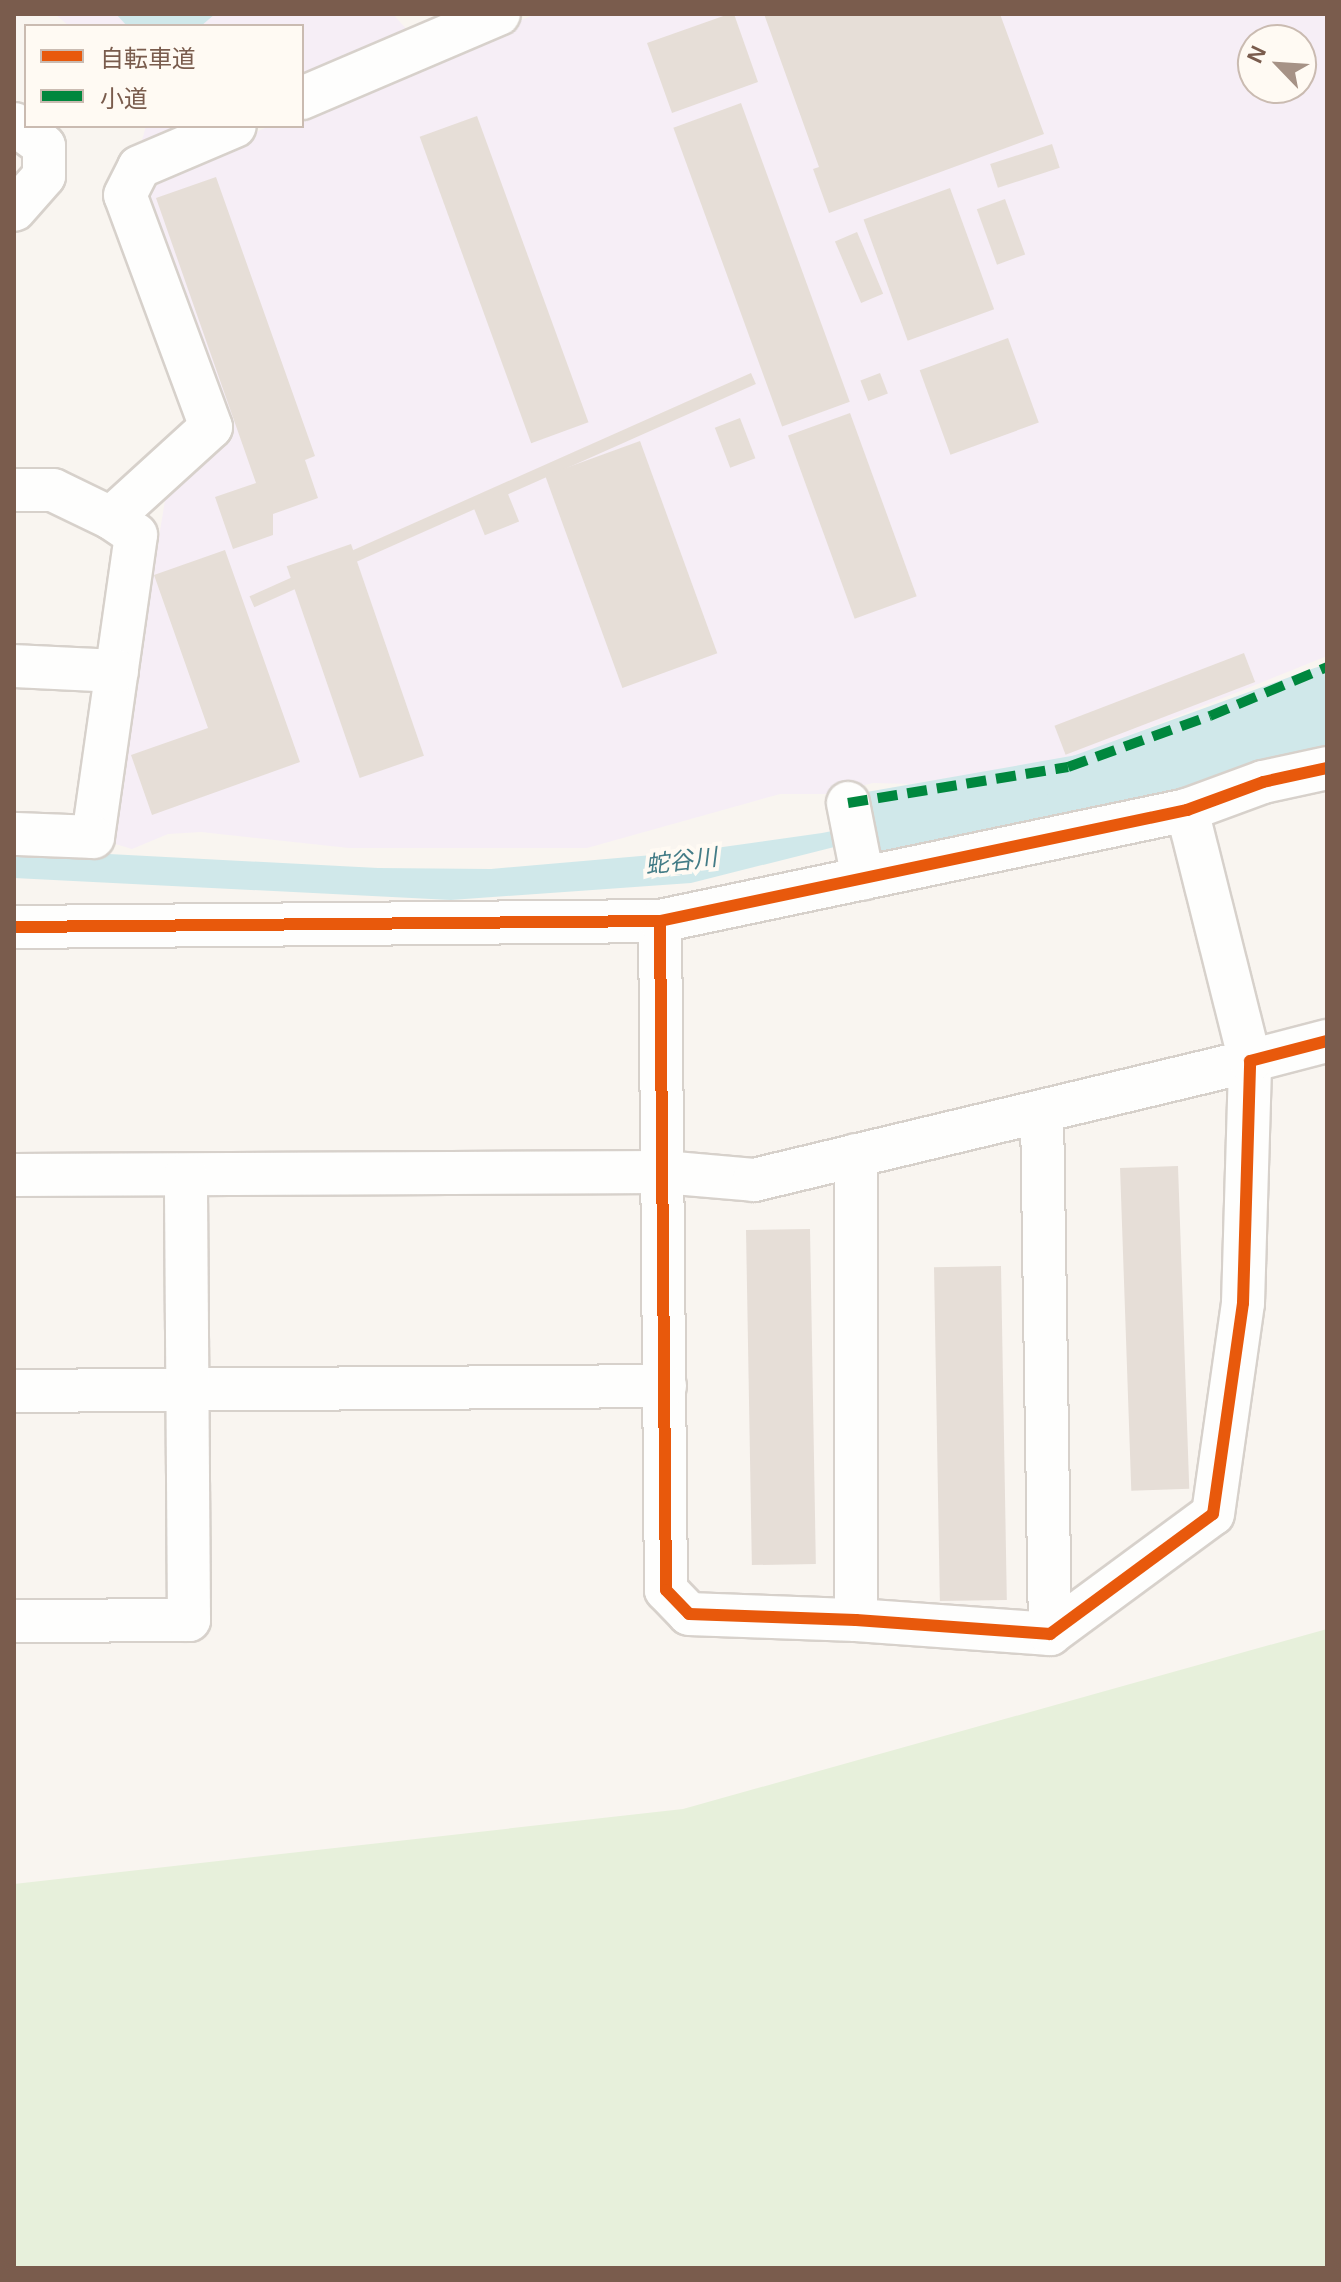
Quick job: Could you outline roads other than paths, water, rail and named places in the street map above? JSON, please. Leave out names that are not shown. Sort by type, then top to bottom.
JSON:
[{"type":"street","points":[[304,97],[499,14]]},
{"type":"street","points":[[14,124],[44,146],[44,176],[14,210]]},
{"type":"street","points":[[111,518],[211,427],[125,195],[139,167],[230,128]]},
{"type":"street","points":[[14,490],[53,490],[111,518],[136,535],[93,837],[14,834]]},
{"type":"street","points":[[14,666],[117,671]]},
{"type":"street","points":[[14,927],[660,921],[1187,810],[1263,782],[1327,768]]},
{"type":"street","points":[[850,809],[863,877]]},
{"type":"street","points":[[660,921],[666,1590],[689,1614],[856,1620],[1050,1634],[1213,1514],[1243,1303],[1250,1061],[1187,810]]},
{"type":"street","points":[[14,1175],[663,1172],[754,1180],[1327,1041]]},
{"type":"street","points":[[1042,1112],[1050,1634]]},
{"type":"street","points":[[856,1155],[856,1620]]},
{"type":"street","points":[[14,1621],[189,1620],[186,1175]]},
{"type":"street","points":[[14,1391],[665,1386]]},
{"type":"water","points":[[116,14],[215,14],[203,24],[125,24]]},
{"type":"water","points":[[1327,694],[1327,720],[1200,763],[981,810],[691,883],[451,900],[14,878],[14,849],[378,868],[491,869],[687,852],[822,833],[1059,786]]},
{"type":"waterway","name":"蛇谷川","points":[[876,829],[1085,792],[1327,704]]}]
